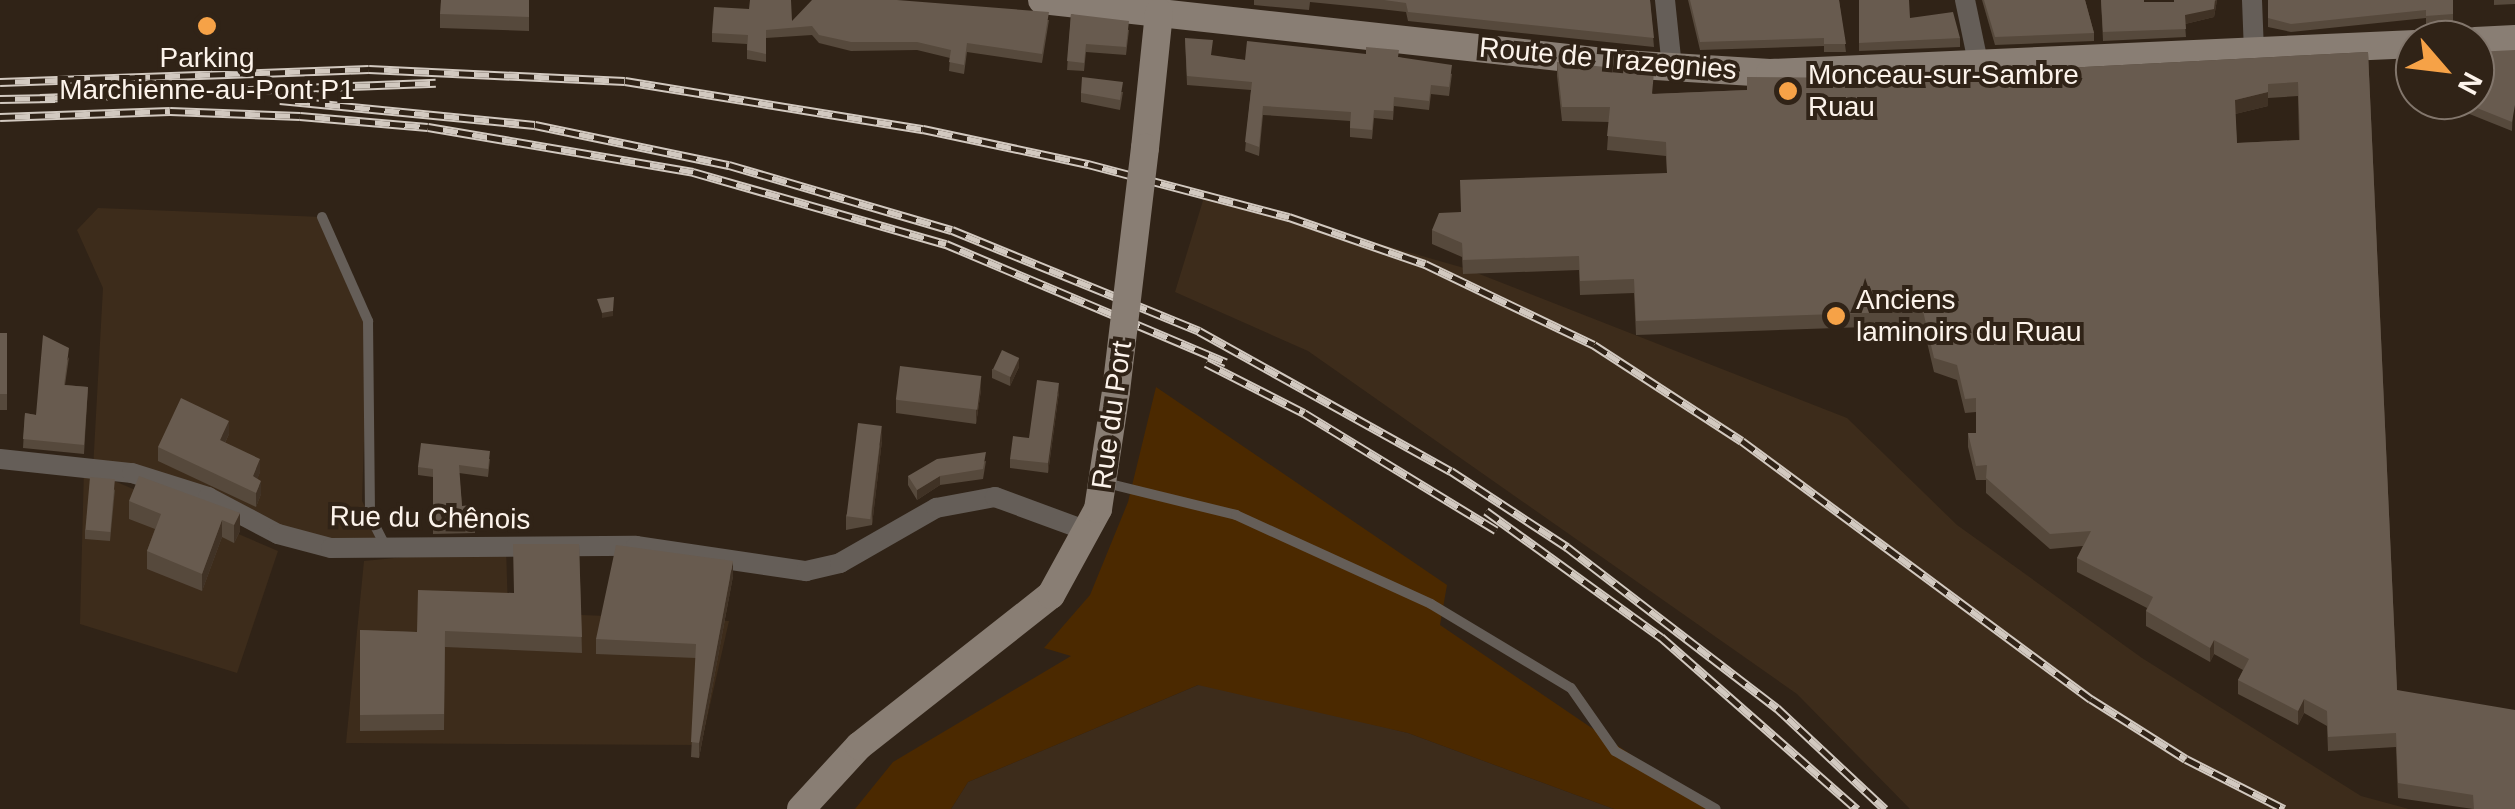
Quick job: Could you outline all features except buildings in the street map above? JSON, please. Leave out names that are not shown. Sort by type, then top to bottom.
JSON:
[{"type":"main road","name":"Route de Trazegnies","points":[[1042,0],[1672,68],[1810,73],[2395,45]]},
{"type":"main road","name":"Rue du Port","points":[[802,809],[871,736],[1030,618],[1090,532],[1105,483],[1158,13]]},
{"type":"street","points":[[1665,0],[1672,68]]},
{"type":"street","points":[[1965,0],[1979,67]]},
{"type":"street","points":[[2252,0],[2254,52]]},
{"type":"street","name":"Rue du Chênois","points":[[0,459],[132,472],[208,497],[278,534],[331,548],[636,546],[806,571],[840,563],[936,508],[995,497],[1090,532]]},
{"type":"lane","points":[[322,218],[368,321],[370,516],[386,548]]},
{"type":"lane","points":[[1105,483],[1236,515],[1431,604],[1571,688],[1615,752],[1716,809]]},
{"type":"shaded area","points":[[1205,194],[1464,268],[1847,418],[1957,525],[2142,658],[2361,796],[2409,809],[1910,809],[1797,694],[1308,351],[1175,292]]},
{"type":"shaded area","points":[[98,208],[322,217],[368,321],[362,501],[386,548],[286,536],[93,469],[103,288],[77,230]]},
{"type":"shaded area","points":[[1156,387],[1447,585],[1440,625],[1711,809],[1614,809],[1408,733],[1198,685],[968,782],[951,809],[855,809],[893,762],[1071,656],[1044,648],[1090,595],[1128,502]]},
{"type":"shaded area","points":[[84,468],[278,551],[237,673],[80,624]]},
{"type":"shaded area","points":[[506,547],[508,612],[729,621],[701,745],[346,743],[364,561]]},
{"type":"shaded area","points":[[1203,683],[1408,733],[1614,809],[951,809],[968,782]]},
{"type":"railway","points":[[0,82],[369,69],[625,81],[923,129],[1088,164],[1289,217],[1425,264],[1594,345],[1742,441],[2091,699],[2186,759],[2284,809]]},
{"type":"railway","points":[[40,98],[436,83]]},
{"type":"railway","points":[[0,99],[55,98]]},
{"type":"railway","points":[[280,100],[535,125],[729,165],[952,230],[1199,331],[1451,471],[1567,547],[1777,708],[1885,809]]},
{"type":"railway","points":[[0,117],[170,111],[300,116],[428,127],[693,172],[946,244],[1226,362]]},
{"type":"railway","points":[[1206,363],[1304,413],[1496,530]]},
{"type":"railway","points":[[1486,511],[1661,637],[1857,809]]},
{"type":"place","name":"Parking Marchienne-au-Pont P1","points":[[207,26]]},
{"type":"place","name":"Monceau-sur-Sambre Ruau","points":[[1788,91]]},
{"type":"place","name":"Anciens laminoirs du Ruau","points":[[1836,316]]}]
